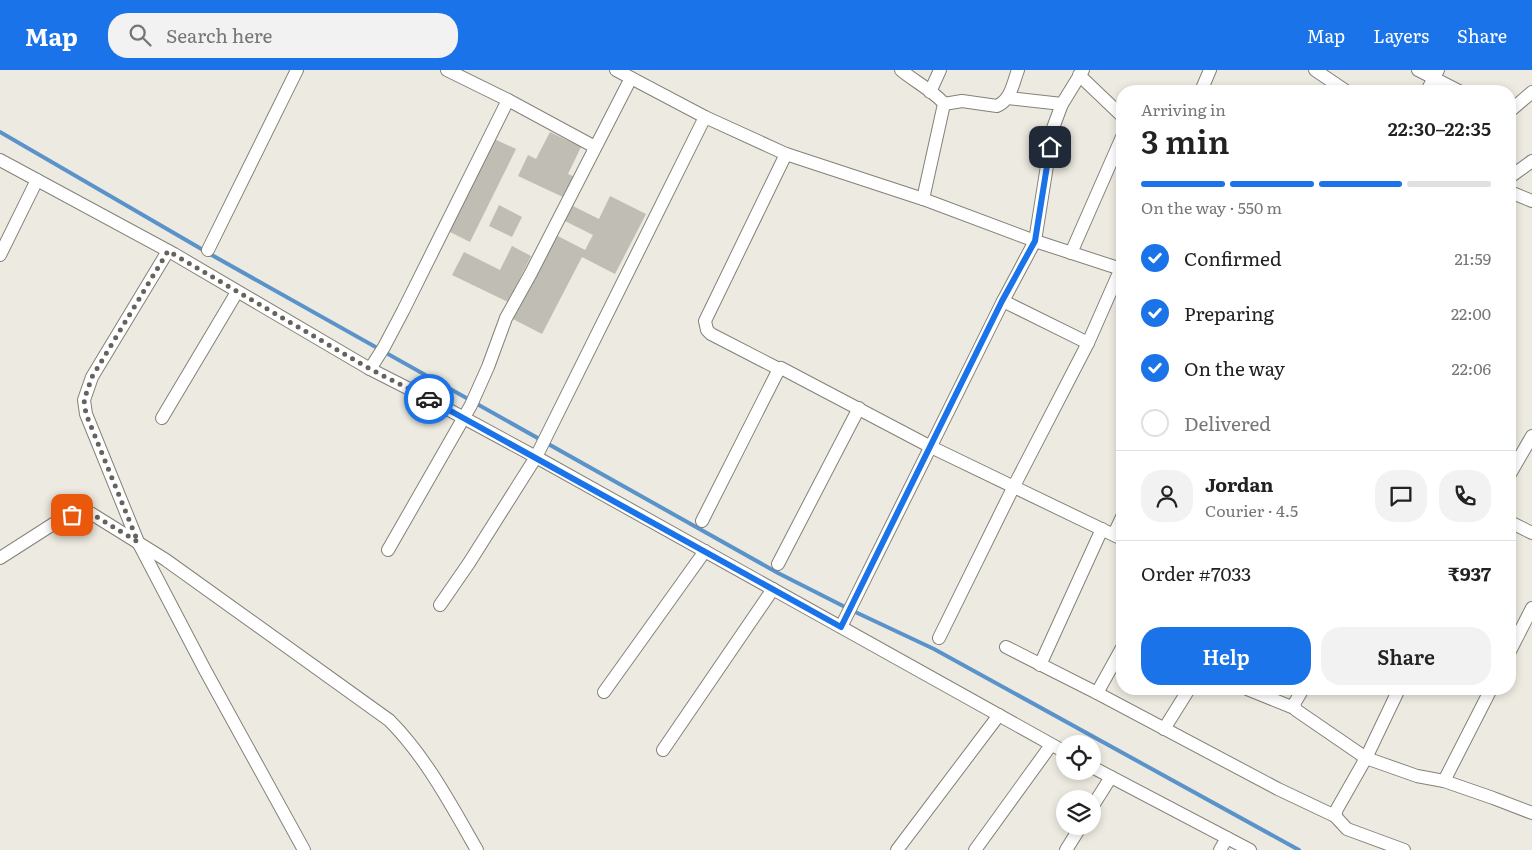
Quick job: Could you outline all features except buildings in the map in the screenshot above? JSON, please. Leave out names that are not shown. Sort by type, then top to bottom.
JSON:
[{"type":"street","points":[[208,250],[297,70]]},
{"type":"street","points":[[447,70],[595,146]]},
{"type":"street","points":[[616,70],[705,117],[786,154],[923,199],[1035,241],[1116,265]]},
{"type":"street","points":[[900,70],[940,98],[944,104],[923,199]]},
{"type":"street","points":[[930,92],[940,70]]},
{"type":"street","points":[[944,104],[962,101],[997,106],[1008,98],[1018,70]]},
{"type":"street","points":[[1204,85],[1210,70]]},
{"type":"street","points":[[1315,70],[1337,85]]},
{"type":"street","points":[[1418,70],[1436,74],[1451,85]]},
{"type":"street","points":[[843,623],[932,447],[1002,301],[1035,241],[1054,128],[1062,104],[1081,73],[1116,110]]},
{"type":"street","points":[[388,550],[471,406],[506,318],[631,78]]},
{"type":"street","points":[[1516,106],[1532,92]]},
{"type":"street","points":[[1008,98],[1062,104]]},
{"type":"street","points":[[377,358],[508,100]]},
{"type":"street","points":[[440,604],[469,563],[540,449],[705,117]]},
{"type":"street","points":[[1071,253],[1116,151]]},
{"type":"street","points":[[786,154],[704,321],[707,330],[711,334],[780,369],[784,368],[932,447],[1113,534],[1040,665]]},
{"type":"street","points":[[0,160],[168,251],[237,292],[377,358],[427,398],[464,418],[540,449],[705,551],[773,589],[843,623],[1056,748]]},
{"type":"street","points":[[1516,173],[1530,165]]},
{"type":"street","points":[[0,255],[37,180]]},
{"type":"street","points":[[1516,194],[1532,201]]},
{"type":"street","points":[[168,251],[92,377],[84,400],[90,426],[138,542],[304,850]]},
{"type":"street","points":[[939,638],[1014,486],[1088,343],[1116,280]]},
{"type":"street","points":[[162,418],[237,292]]},
{"type":"street","points":[[1002,301],[1088,343]]},
{"type":"street","points":[[702,521],[780,369]]},
{"type":"street","points":[[778,564],[859,408]]},
{"type":"street","points":[[1516,464],[1532,436]]},
{"type":"street","points":[[0,558],[62,519],[81,512],[92,514],[138,542],[389,720],[414,749],[440,785],[477,850]]},
{"type":"street","points":[[1516,525],[1532,533]]},
{"type":"street","points":[[604,692],[705,551]]},
{"type":"street","points":[[663,750],[773,589]]},
{"type":"street","points":[[1516,640],[1532,608]]},
{"type":"street","points":[[1006,647],[1278,789],[1335,816],[1348,829],[1404,850]]},
{"type":"street","points":[[1097,693],[1116,659]]},
{"type":"street","points":[[1164,729],[1185,695]]},
{"type":"street","points":[[1262,695],[1294,708],[1366,758],[1417,776],[1444,781],[1532,813]]},
{"type":"street","points":[[1294,708],[1294,704],[1299,695]]},
{"type":"street","points":[[1335,816],[1337,809],[1366,758],[1396,695]]},
{"type":"street","points":[[1444,781],[1488,695]]},
{"type":"street","points":[[897,850],[999,715]]},
{"type":"street","points":[[975,850],[1051,745]]},
{"type":"street","points":[[1101,772],[1250,850]]},
{"type":"street","points":[[1101,793],[1111,777]]},
{"type":"street","points":[[1067,850],[1075,835]]},
{"type":"street","points":[[1220,850],[1227,838]]},
{"type":"waterway","points":[[0,132],[210,254],[778,573],[934,649],[1299,850]]},
{"type":"way so far","points":[[72,515],[81,512],[92,514],[138,542],[90,426],[84,400],[92,377],[168,251],[370,369],[429,399]]},
{"type":"route","points":[[429,399],[841,627],[1002,301],[1035,241],[1050,147]]}]
